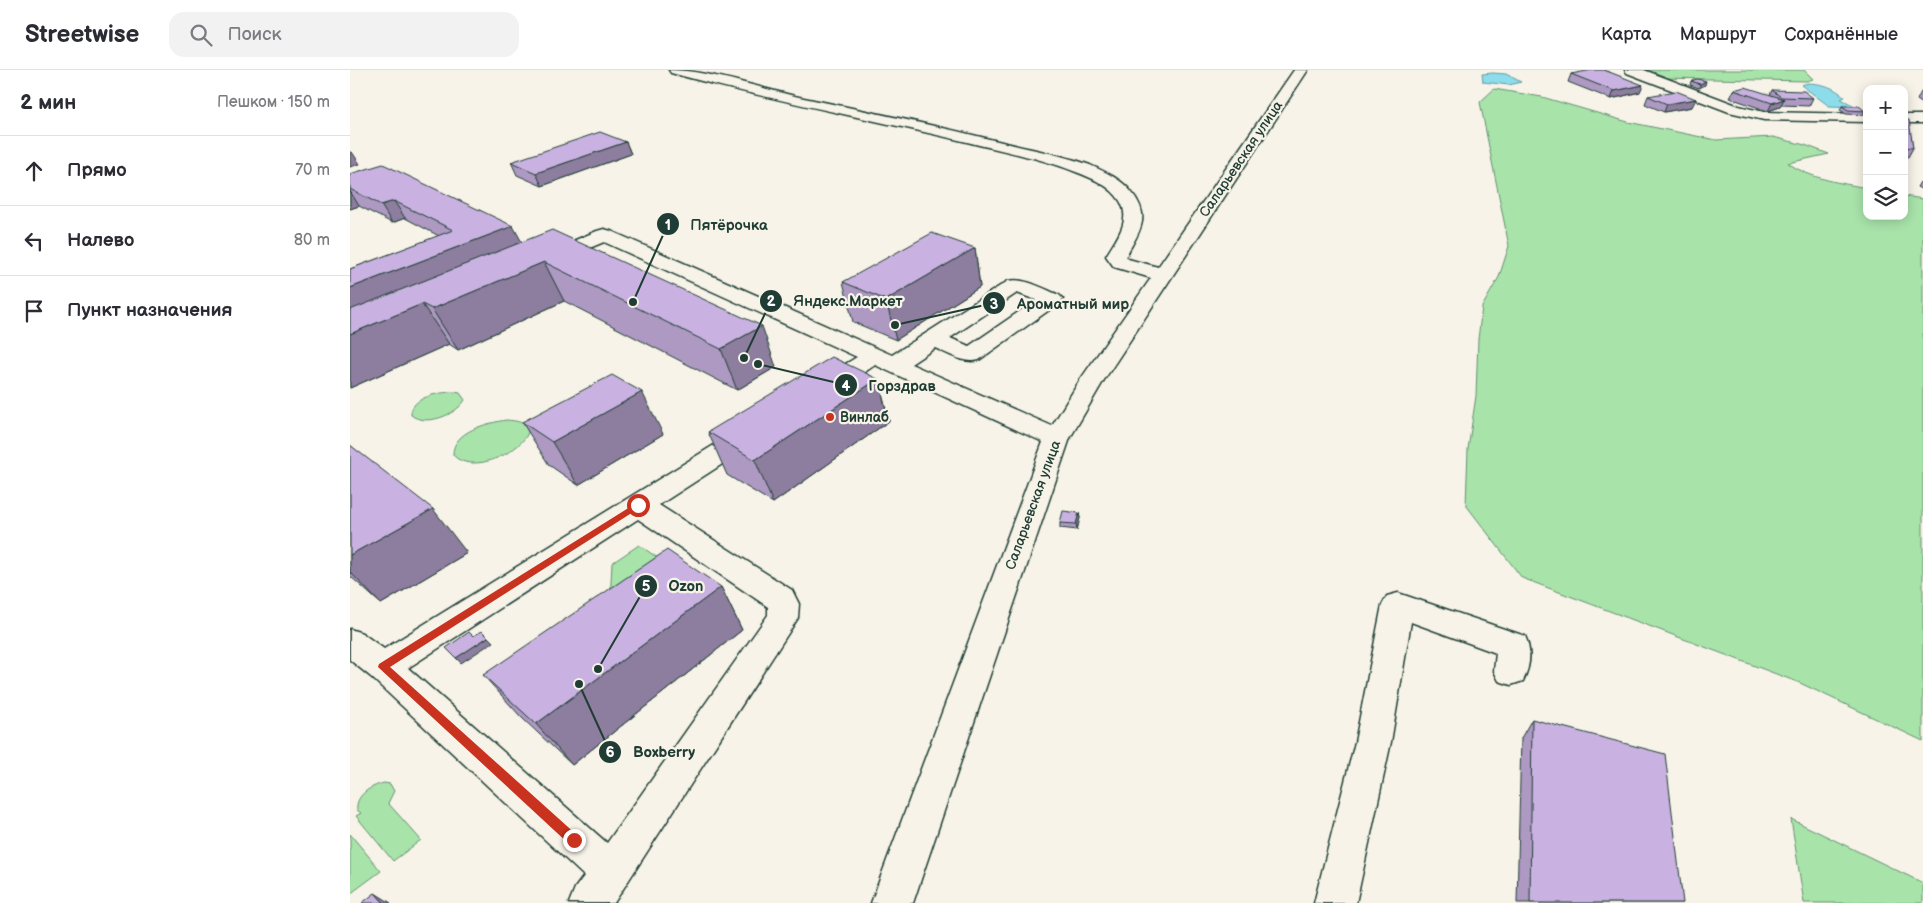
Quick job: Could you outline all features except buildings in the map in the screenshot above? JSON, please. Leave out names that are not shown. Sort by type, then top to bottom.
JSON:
[{"type":"street","points":[[676,70],[741,89],[951,134],[1094,173],[1113,184],[1126,198],[1133,210],[1134,222],[1132,230],[1116,256],[1121,263],[1163,276]]},
{"type":"street","name":"Саларьевская улица","points":[[892,903],[1057,438],[1092,380],[1301,70]]},
{"type":"street","points":[[1632,70],[1734,109],[1764,116],[1863,118]]},
{"type":"street","points":[[1908,119],[1923,120]]},
{"type":"street","points":[[531,266],[604,235],[1057,438]]},
{"type":"street","points":[[805,399],[884,360],[933,339],[1015,285],[1052,299],[971,355],[933,339]]},
{"type":"street","points":[[383,667],[765,425]]},
{"type":"street","points":[[590,903],[770,636],[786,609],[781,599],[638,505]]},
{"type":"street","points":[[1335,903],[1373,742],[1398,605],[1513,646],[1511,671]]},
{"type":"street","points":[[350,642],[383,667],[610,873]]},
{"type":"green space","points":[[1639,70],[1804,70],[1813,79],[1807,81],[1663,78]]},
{"type":"green space","points":[[1494,89],[1542,97],[1628,122],[1716,140],[1773,137],[1805,145],[1829,154],[1788,163],[1816,177],[1863,187],[1863,220],[1908,220],[1908,197],[1923,199],[1923,741],[1800,683],[1522,578],[1466,505],[1468,449],[1476,396],[1478,339],[1482,307],[1499,277],[1509,246],[1480,102]]},
{"type":"green space","points":[[441,393],[460,393],[465,400],[448,415],[424,420],[411,415],[415,404],[420,400]]},
{"type":"green space","points":[[506,420],[520,422],[527,429],[528,433],[523,441],[515,448],[494,459],[482,462],[471,463],[461,461],[453,455],[454,447],[458,440],[465,434],[481,426]]},
{"type":"green space","points":[[639,545],[665,563],[610,601],[612,563]]},
{"type":"green space","points":[[384,783],[390,784],[394,791],[388,803],[421,840],[393,861],[356,816],[361,813],[357,810],[357,805],[361,796],[374,786]]},
{"type":"green space","points":[[1791,819],[1923,883],[1923,903],[1804,903]]},
{"type":"green space","points":[[350,834],[381,871],[350,894]]},
{"type":"water","points":[[1482,74],[1506,74],[1521,82],[1509,85],[1483,82]]},
{"type":"water","points":[[1808,83],[1833,88],[1845,97],[1841,99],[1857,107],[1829,106],[1801,85]]},
{"type":"place","name":"Пятёрочка","points":[[633,302]]},
{"type":"place","name":"Ароматный мир","points":[[895,325]]},
{"type":"place","name":"Яндекс.Маркет","points":[[744,358]]},
{"type":"place","name":"Горздрав","points":[[758,364]]},
{"type":"place","name":"Винлаб","points":[[830,417]]},
{"type":"place","name":"Ozon","points":[[598,669]]},
{"type":"place","name":"Boxberry","points":[[579,684]]},
{"type":"route","points":[[574,840],[383,667],[638,505]]}]
